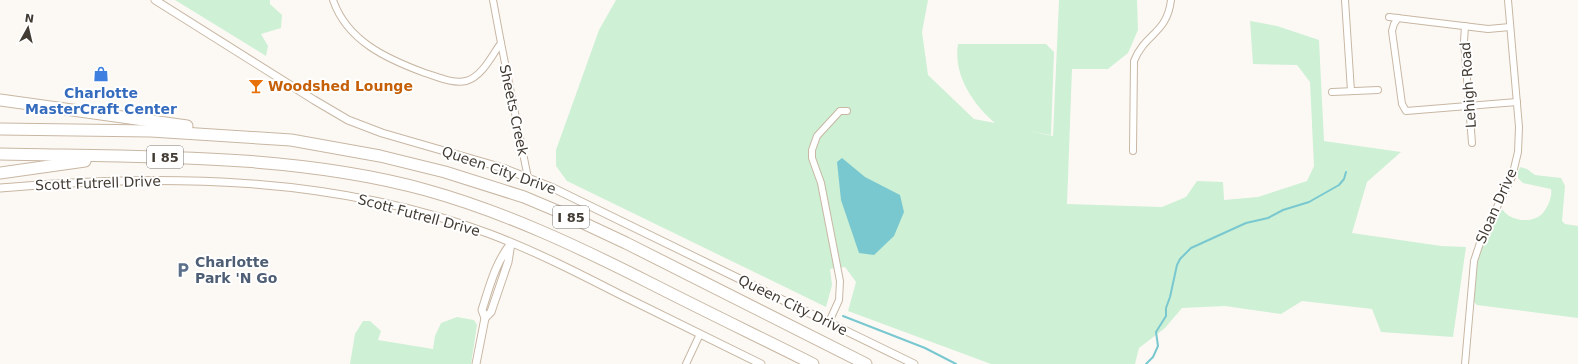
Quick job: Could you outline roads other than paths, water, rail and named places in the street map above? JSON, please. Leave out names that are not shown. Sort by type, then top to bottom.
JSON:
[{"type":"highway","points":[[0,100],[252,136]]},
{"type":"highway","name":"I 85","points":[[0,130],[151,131],[252,136],[291,140],[380,156],[445,172],[524,197],[626,243],[866,364]]},
{"type":"highway","name":"I 85","points":[[0,154],[139,156],[288,166],[353,174],[426,190],[474,205],[559,238],[813,364]]},
{"type":"highway","points":[[0,173],[118,156]]},
{"type":"street","name":"Queen City Drive","points":[[155,0],[305,95],[348,120],[382,133],[457,154],[528,178],[588,204],[914,364]]},
{"type":"street","points":[[333,0],[339,13],[355,34],[379,54],[401,64],[452,81],[466,81],[478,74],[501,43]]},
{"type":"street","name":"Sheets Creek","points":[[492,0],[528,178]]},
{"type":"street","points":[[1133,151],[1134,62],[1139,48],[1163,26],[1169,11],[1171,0]]},
{"type":"street","points":[[1345,0],[1351,91]]},
{"type":"street","name":"Sloan Drive","points":[[1465,364],[1474,261],[1482,237],[1512,177],[1516,161],[1519,127],[1508,0]]},
{"type":"street","points":[[1389,16],[1488,29],[1510,27]]},
{"type":"street","points":[[1398,18],[1392,31],[1402,104],[1404,109],[1410,112],[1517,102]]},
{"type":"street","name":"Lehigh Road","points":[[1465,26],[1464,41],[1472,143]]},
{"type":"street","points":[[1332,92],[1378,90]]},
{"type":"street","points":[[829,322],[839,300],[840,281],[821,183],[812,158],[812,150],[813,143],[821,131],[840,111],[847,111]]},
{"type":"street","name":"Scott Futrell Drive","points":[[0,188],[106,181],[190,181],[263,186],[330,193],[393,205],[456,223],[511,243],[586,277],[761,364]]},
{"type":"street","points":[[476,364],[485,318],[482,310],[500,258],[511,243]]},
{"type":"street","points":[[686,364],[700,334]]},
{"type":"water","points":[[842,158],[865,177],[900,195],[904,212],[894,236],[874,255],[859,253],[841,200],[837,162]]},
{"type":"waterway","points":[[1146,364],[1153,357],[1158,346],[1156,332],[1166,316],[1166,308],[1177,265],[1180,259],[1191,248],[1246,223],[1268,218],[1283,210],[1309,202],[1339,185],[1344,179],[1346,172]]},
{"type":"waterway","points":[[843,316],[925,348],[956,364]]},
{"type":"place","name":"Charlotte MasterCraft Center","points":[[101,74]]},
{"type":"place","name":"Woodshed Lounge","points":[[256,86]]},
{"type":"place","name":"Charlotte Park 'N Go","points":[[183,270]]}]
